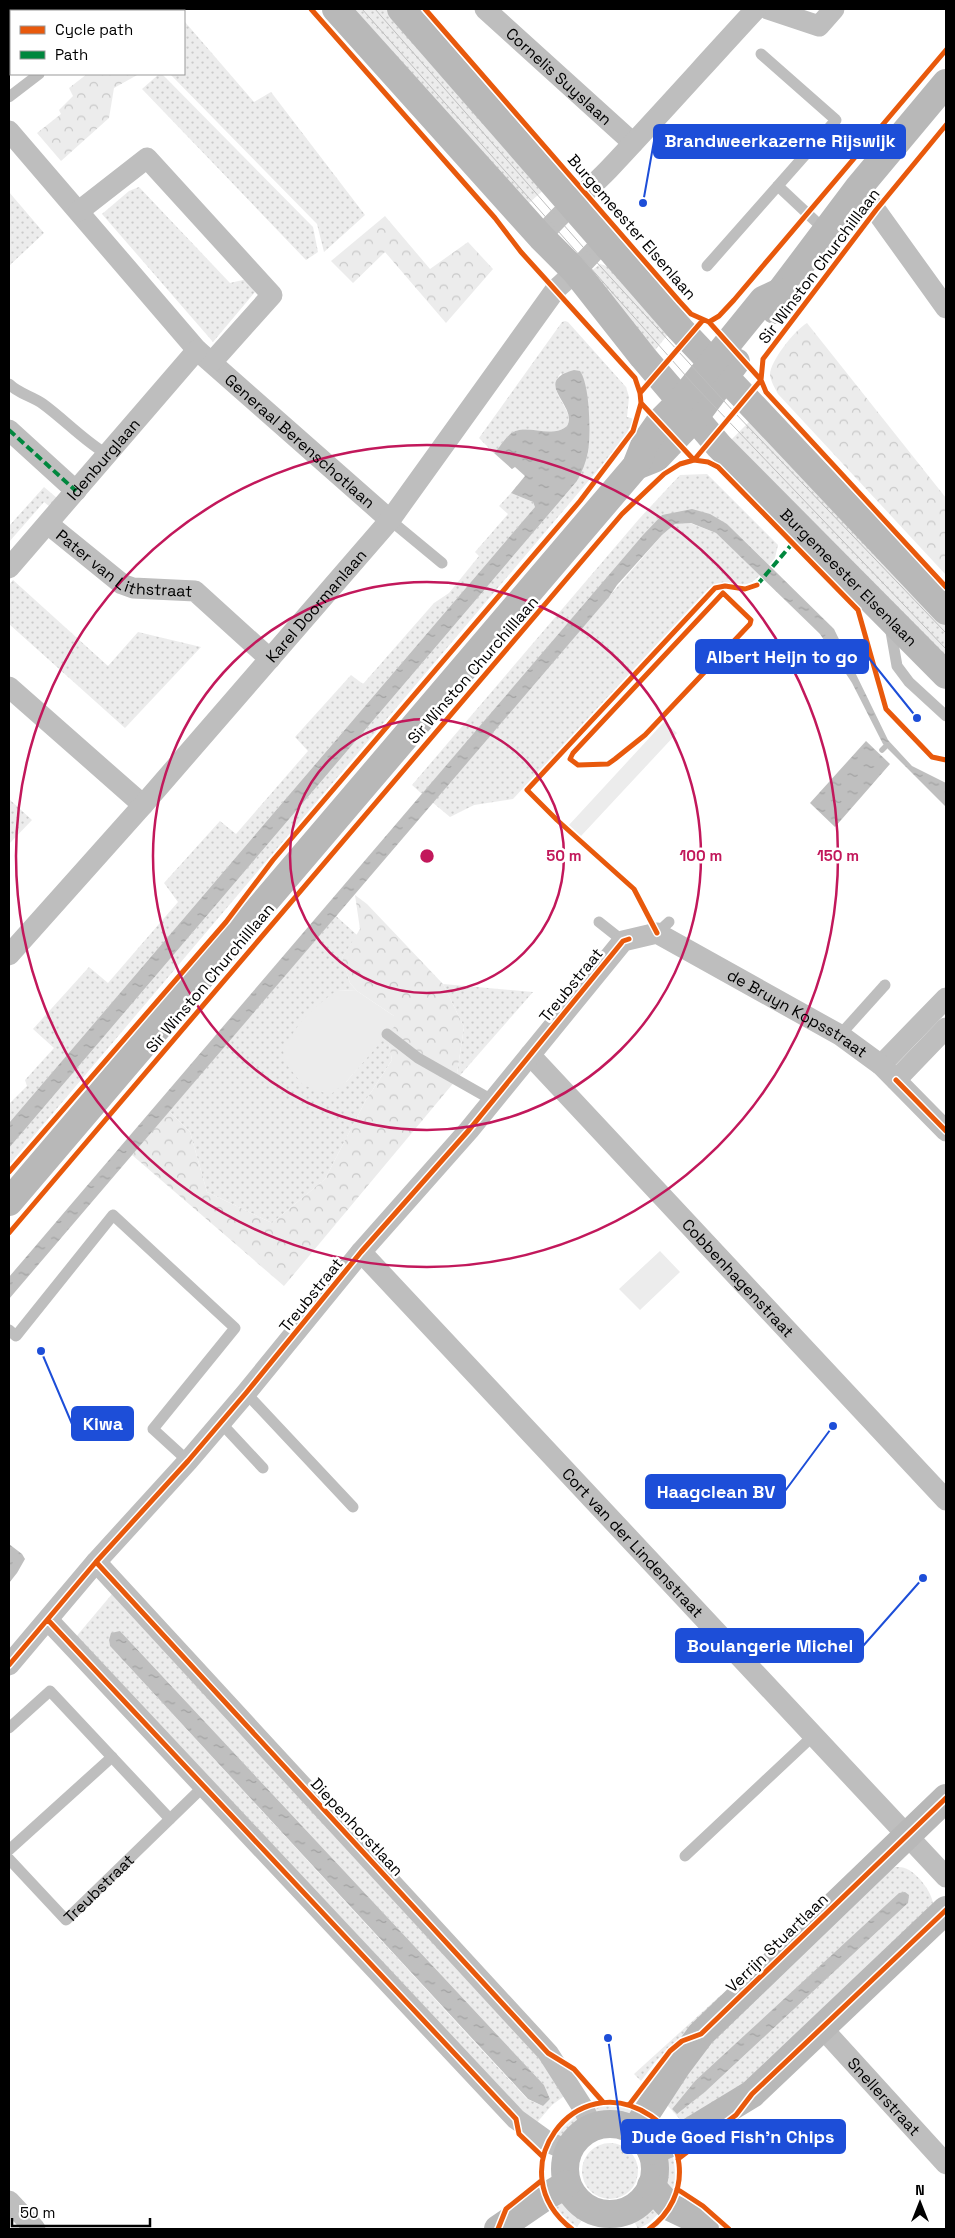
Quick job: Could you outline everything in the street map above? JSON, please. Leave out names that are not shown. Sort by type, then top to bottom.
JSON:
[{"type":"street","name":"Burgemeester Elsenlaan","points":[[336,9],[541,237],[576,272],[643,358],[719,446],[946,675]]},
{"type":"street","name":"Burgemeester Elsenlaan","points":[[401,9],[680,329],[946,611]]},
{"type":"street","name":"Cornelis Suyslaan","points":[[485,9],[634,143]]},
{"type":"street","points":[[541,237],[551,224],[634,143],[756,9]]},
{"type":"street","points":[[768,9],[819,26],[834,9]]},
{"type":"street","name":"Sir Winston Churchilllaan","points":[[9,1202],[636,466],[645,443],[659,423],[688,409],[719,369],[775,311],[780,292],[860,187],[946,83]]},
{"type":"street","name":"Generaal Berenschotlaan","points":[[9,130],[204,356],[390,520]]},
{"type":"street","name":"Generaal Berenschotlaan","points":[[80,211],[147,158],[272,295],[204,356]]},
{"type":"street","points":[[860,187],[946,308]]},
{"type":"street","name":"Karel Doormanlaan","points":[[9,955],[390,520],[556,289],[576,272],[603,242]]},
{"type":"street","name":"Idenburglaan","points":[[9,568],[108,455],[204,356]]},
{"type":"street","points":[[9,430],[76,490]]},
{"type":"street","name":"Pater van Lithstraat","points":[[48,524],[122,584],[133,588],[195,591],[270,659]]},
{"type":"street","points":[[9,687],[142,805]]},
{"type":"street","name":"de Bruyn Kopsstraat","points":[[626,940],[663,928],[840,1035],[881,1065],[946,1130]]},
{"type":"street","name":"Treubstraat","points":[[9,1665],[96,1562],[221,1423],[361,1252],[469,1130],[626,940]]},
{"type":"street","points":[[881,1065],[946,998]]},
{"type":"street","points":[[896,1080],[946,1028]]},
{"type":"street","name":"Cobbenhagenstraat","points":[[530,1055],[946,1500]]},
{"type":"street","name":"Cort van der Lindenstraat","points":[[361,1252],[946,1877]]},
{"type":"street","name":"Diepenhorstlaan","points":[[96,1562],[548,2053],[583,2108],[593,2128]]},
{"type":"street","points":[[48,1620],[516,2119],[548,2142],[568,2151]]},
{"type":"street","name":"Verrijn Stuartlaan","points":[[642,2141],[677,2066],[701,2034],[946,1798]]},
{"type":"street","points":[[642,2141],[654,2172],[651,2186],[637,2204],[628,2220],[608,2214],[588,2220],[580,2203],[567,2184],[565,2164],[568,2151],[581,2135],[593,2128],[614,2125],[642,2141],[673,2142],[752,2094],[823,2029],[946,1910]]},
{"type":"street","name":"Snellerstraat","points":[[823,2029],[944,2155]]},
{"type":"street","points":[[498,2229],[545,2196],[567,2184]]},
{"type":"street","points":[[651,2186],[670,2207],[693,2218],[705,2229]]},
{"type":"street","points":[[9,2202],[35,2229]]},
{"type":"lane","points":[[707,266],[836,120],[761,54]]},
{"type":"lane","points":[[9,97],[38,75]]},
{"type":"lane","points":[[778,186],[827,232]]},
{"type":"lane","points":[[9,384],[16,391],[41,402],[97,449],[108,455]]},
{"type":"lane","points":[[390,520],[442,563]]},
{"type":"lane","points":[[888,615],[897,666],[909,682],[946,716]]},
{"type":"lane","points":[[599,922],[626,940]]},
{"type":"lane","points":[[840,1035],[885,985]]},
{"type":"lane","points":[[387,1034],[418,1058],[492,1100]]},
{"type":"lane","points":[[9,1330],[16,1336],[113,1215],[235,1328],[153,1429],[188,1461]]},
{"type":"lane","points":[[246,1393],[353,1507]]},
{"type":"lane","points":[[221,1423],[263,1468]]},
{"type":"lane","points":[[9,1728],[50,1690],[170,1819]]},
{"type":"lane","points":[[685,1856],[814,1735]]},
{"type":"lane","points":[[9,1850],[112,1757]]},
{"type":"lane","name":"Treubstraat","points":[[9,1859],[66,1920],[204,1786]]},
{"type":"green space","points":[[344,9],[392,9],[548,186],[520,211]]},
{"type":"green space","points":[[185,22],[254,102],[271,92],[365,215],[324,252],[317,224],[171,75],[185,75]]},
{"type":"green space","points":[[86,75],[137,75],[114,88],[109,118],[61,161],[37,133],[61,114],[59,110],[73,96],[69,88]]},
{"type":"green space","points":[[158,75],[163,75],[313,227],[318,252],[306,260],[142,89]]},
{"type":"green space","points":[[139,187],[230,283],[247,279],[255,292],[213,342],[102,214],[129,191]]},
{"type":"green space","points":[[9,192],[44,233],[9,266]]},
{"type":"green space","points":[[385,216],[430,269],[468,242],[493,269],[446,323],[385,252],[353,283],[331,261]]},
{"type":"green space","points":[[600,264],[610,267],[673,328],[652,354],[590,272]]},
{"type":"green space","points":[[562,322],[568,322],[626,387],[629,397],[627,417],[634,419],[624,439],[9,1165],[9,1148],[577,481],[588,453],[589,440],[561,373],[556,380],[556,387],[568,413],[569,420],[567,426],[561,430],[547,432],[520,430],[513,432],[494,453],[479,438]]},
{"type":"green space","points":[[807,323],[946,498],[946,575],[778,394],[773,385],[770,375],[774,362],[784,346]]},
{"type":"green space","points":[[750,421],[946,617],[946,664],[725,446]]},
{"type":"green space","points":[[707,474],[778,545],[775,558],[769,565],[727,524],[662,515],[422,794],[412,785],[639,519],[680,475]]},
{"type":"green space","points":[[44,487],[57,498],[49,506],[44,502],[9,542],[9,526]]},
{"type":"green space","points":[[511,493],[533,502],[535,507],[9,1123],[9,1104],[27,1086],[25,1080],[54,1048],[33,1029],[89,967],[108,983],[178,902],[164,883],[220,821],[236,834],[308,751],[295,737],[351,675],[363,684],[434,603],[449,593],[479,556],[475,552],[508,514],[499,506]]},
{"type":"green space","points":[[690,523],[716,533],[760,575],[747,584],[722,583],[708,589],[513,799],[474,805],[450,817],[432,802],[662,535],[675,524]]},
{"type":"green space","points":[[13,580],[108,666],[138,632],[201,647],[125,728],[9,624],[9,585]]},
{"type":"green space","points":[[664,722],[677,733],[581,836],[569,825]]},
{"type":"green space","points":[[9,799],[32,820],[9,844]]},
{"type":"green space","points":[[355,895],[367,904],[443,984],[464,1027],[456,1080],[284,1286],[132,1155],[169,1111],[190,1132],[207,1192],[272,1223],[325,1179],[366,1100],[392,1060],[387,1034],[394,1016],[357,991],[350,983],[342,958],[360,929]]},
{"type":"green space","points":[[336,916],[357,935],[342,958],[350,983],[357,991],[337,990],[346,1082],[387,1034],[392,1060],[366,1100],[325,1179],[272,1223],[207,1192],[190,1132],[169,1111]]},
{"type":"green space","points":[[443,984],[533,992],[456,1080],[464,1027]]},
{"type":"green space","points":[[337,990],[357,991],[394,1016],[394,1027],[346,1082],[330,1095],[303,1085],[287,1065],[283,1051],[294,1032],[306,1017]]},
{"type":"green space","points":[[660,1251],[680,1272],[640,1310],[619,1289]]},
{"type":"green space","points":[[112,1594],[538,2051],[567,2094],[552,2105],[534,2126],[75,1638]],"holes":[[[120,1631],[544,2085],[550,2099],[543,2106],[527,2099],[110,1646],[109,1640]]]},
{"type":"green space","points":[[895,1867],[911,1871],[927,1889],[933,1904],[780,2061],[685,2125],[661,2098],[689,2059],[884,1875]],"holes":[[[908,1903],[705,2092],[677,2114],[672,2109],[695,2081]]]},
{"type":"green space","points":[[721,1995],[723,1997],[656,2061],[641,2081],[634,2074]]},
{"type":"green space","points":[[605,2106],[622,2107],[635,2111],[625,2117],[614,2118],[602,2115],[592,2109]]},
{"type":"green space","points":[[579,2114],[584,2125],[566,2143],[554,2139],[561,2129]]},
{"type":"green space","points":[[610,2143],[621,2145],[630,2151],[636,2160],[638,2171],[636,2182],[630,2191],[621,2197],[610,2199],[599,2197],[590,2191],[584,2182],[582,2171],[584,2160],[590,2151],[599,2145]]},
{"type":"green space","points":[[672,2154],[675,2174],[672,2193],[666,2184],[664,2174],[666,2163]]},
{"type":"green space","points":[[564,2197],[581,2216],[582,2220],[577,2227],[559,2213],[553,2202]]},
{"type":"green space","points":[[655,2200],[665,2207],[649,2223],[638,2229],[634,2221]]},
{"type":"water","points":[[574,370],[580,371],[586,387],[589,422],[588,452],[584,467],[577,481],[9,1148],[9,1123],[535,507],[533,502],[511,493],[525,476],[515,467],[512,469],[494,453],[513,432],[526,430],[547,432],[561,430],[567,426],[569,418],[558,395],[556,381],[562,375]]},
{"type":"water","points":[[692,509],[710,514],[727,524],[834,629],[888,740],[912,766],[946,783],[946,807],[883,744],[852,683],[820,634],[716,533],[691,523],[675,524],[662,535],[617,585],[609,597],[9,1299],[9,1277],[643,535],[662,515]]},
{"type":"water","points":[[866,741],[890,764],[835,827],[810,803]]},
{"type":"water","points":[[9,1544],[22,1554],[25,1559],[9,1583]]},
{"type":"water","points":[[120,1631],[544,2085],[550,2099],[543,2106],[528,2099],[110,1646],[111,1633]]},
{"type":"water","points":[[905,1892],[909,1895],[908,1903],[705,2092],[677,2114],[672,2109],[695,2081],[899,1893]]},
{"type":"waterway","points":[[882,750],[885,747]]},
{"type":"tram line","points":[[362,9],[694,385],[946,649]]},
{"type":"tram line","points":[[375,9],[590,255],[734,412],[946,633]]},
{"type":"marked path","points":[[9,430],[76,491]]},
{"type":"marked path","points":[[757,585],[792,544]]},
{"type":"cycle path","points":[[9,1172],[226,922],[273,860],[580,501],[633,431],[641,403],[635,378],[521,252],[495,218],[311,9]]},
{"type":"cycle path","points":[[425,9],[680,302],[691,314],[709,322],[761,380],[766,392],[946,587]]},
{"type":"cycle path","points":[[709,322],[719,316],[734,300],[946,50]]},
{"type":"cycle path","points":[[9,1233],[622,514],[664,474],[680,464],[694,460],[761,380],[763,359],[876,210],[946,125]]},
{"type":"cycle path","points":[[640,393],[703,320]]},
{"type":"cycle path","points":[[641,403],[694,460],[708,462],[718,467],[858,610],[886,709],[932,757],[946,760]]},
{"type":"cycle path","points":[[657,933],[634,889],[557,820],[527,790],[715,588],[725,586],[745,589],[757,585]]},
{"type":"cycle path","points":[[723,593],[751,620],[750,624],[645,735],[615,759],[608,764],[578,765],[570,759],[573,753],[723,593]]},
{"type":"cycle path","points":[[9,1665],[96,1562],[188,1461],[361,1252],[469,1130],[623,941],[629,939]]},
{"type":"cycle path","points":[[896,1080],[946,1131]]},
{"type":"cycle path","points":[[96,1562],[548,2053],[574,2069],[603,2102]]},
{"type":"cycle path","points":[[48,1620],[516,2119],[519,2134],[543,2157]]},
{"type":"cycle path","points":[[629,2105],[670,2051],[682,2041],[701,2034],[946,1798]]},
{"type":"cycle path","points":[[678,2159],[736,2115],[752,2094],[946,1910]]},
{"type":"cycle path","points":[[572,2229],[551,2206],[542,2180],[544,2154],[555,2132],[573,2114],[596,2104],[623,2104],[651,2116],[662,2125],[673,2143],[678,2157],[679,2183],[669,2209],[649,2229]]},
{"type":"cycle path","points":[[498,2229],[506,2209],[541,2181]]},
{"type":"cycle path","points":[[677,2189],[703,2206],[729,2229]]},
{"type":"place","name":"Brandweerkazerne Rijswijk","points":[[643,203]]},
{"type":"place","name":"Albert Heijn to go","points":[[917,718]]},
{"type":"place","name":"Kiwa","points":[[41,1351]]},
{"type":"place","name":"Haagclean BV","points":[[833,1426]]},
{"type":"place","name":"Boulangerie Michel","points":[[923,1578]]},
{"type":"place","name":"Dude Goed Fish'n Chips","points":[[608,2038]]}]
